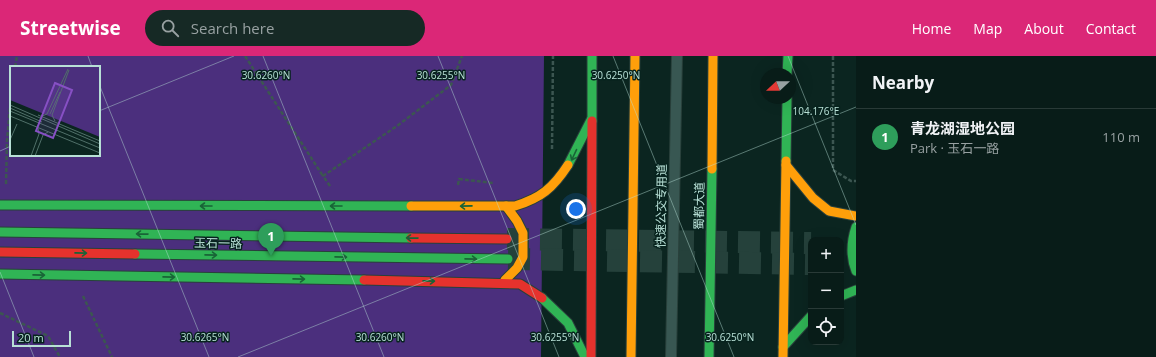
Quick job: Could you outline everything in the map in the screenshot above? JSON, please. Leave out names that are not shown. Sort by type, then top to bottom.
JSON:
[{"type":"main road","points":[[591,357],[592,56]]},
{"type":"main road","points":[[631,357],[635,56]]},
{"type":"main road","name":"蜀都大道","points":[[709,357],[713,56]]},
{"type":"main road","points":[[788,56],[788,68]]},
{"type":"main road","points":[[783,357],[787,104]]},
{"type":"main road","points":[[3,205],[515,206],[532,200],[558,179],[570,164],[591,120]]},
{"type":"main road","points":[[786,164],[813,198],[829,211],[856,216]]},
{"type":"main road","points":[[501,283],[517,268],[524,257],[523,233],[517,221],[506,206]]},
{"type":"main road","points":[[856,227],[852,237],[851,249],[852,263],[856,271]]},
{"type":"main road","name":"玉石一路","points":[[0,232],[507,239]]},
{"type":"main road","name":"玉石一路","points":[[0,252],[508,259]]},
{"type":"main road","points":[[0,274],[520,284],[546,301],[568,323],[585,357]]},
{"type":"main road","points":[[844,295],[856,290]]},
{"type":"main road","points":[[783,347],[808,319]]},
{"type":"lane","name":"快速公交专用道","points":[[671,357],[677,56]]},
{"type":"path","points":[[15,66],[17,56]]},
{"type":"path","points":[[244,56],[344,206]]},
{"type":"path","points":[[323,176],[398,126],[451,84],[462,56]]},
{"type":"path","points":[[550,155],[552,148],[553,56]]},
{"type":"path","points":[[833,56],[833,170],[851,181],[856,181]]},
{"type":"path","points":[[3,205],[10,107]]},
{"type":"path","points":[[459,179],[494,184]]},
{"type":"path","points":[[76,276],[86,303],[112,357]]},
{"type":"path","points":[[0,313],[48,336],[60,357]]},
{"type":"shaded area","points":[[0,56],[544,56],[541,357],[0,357]]},
{"type":"tunnel","points":[[507,239],[808,243]]},
{"type":"tunnel","points":[[508,259],[808,264]]},
{"type":"traffic: fast","points":[[592,56],[592,121]]},
{"type":"traffic: fast","points":[[787,68],[788,56]]},
{"type":"traffic: fast","points":[[786,161],[787,104]]},
{"type":"traffic: fast","points":[[568,165],[591,120]]},
{"type":"traffic: fast","points":[[709,357],[712,169]]},
{"type":"traffic: fast","points":[[0,205],[411,206]]},
{"type":"traffic: fast","points":[[856,227],[852,249],[856,271]]},
{"type":"traffic: fast","points":[[0,232],[411,238]]},
{"type":"traffic: fast","points":[[135,254],[508,259]]},
{"type":"traffic: fast","points":[[0,274],[364,280]]},
{"type":"traffic: fast","points":[[844,295],[856,290]]},
{"type":"traffic: fast","points":[[542,298],[568,323],[585,357]]},
{"type":"traffic: fast","points":[[783,347],[808,319]]},
{"type":"traffic: slow","points":[[631,357],[635,56]]},
{"type":"traffic: slow","points":[[712,169],[713,56]]},
{"type":"traffic: slow","points":[[783,357],[786,161]]},
{"type":"traffic: slow","points":[[411,206],[515,206],[539,196],[546,191],[557,180],[568,165]]},
{"type":"traffic: slow","points":[[786,165],[813,198],[829,211],[856,216]]},
{"type":"traffic: slow","points":[[505,280],[517,268],[523,257],[523,233],[517,221],[506,206]]},
{"type":"traffic: jam","points":[[591,357],[592,121]]},
{"type":"traffic: jam","points":[[411,238],[507,239]]},
{"type":"traffic: jam","points":[[0,252],[135,254]]},
{"type":"traffic: jam","points":[[364,280],[520,284],[542,298]]},
{"type":"place","name":"青龙湖湿地公园","points":[[271,256]]}]
